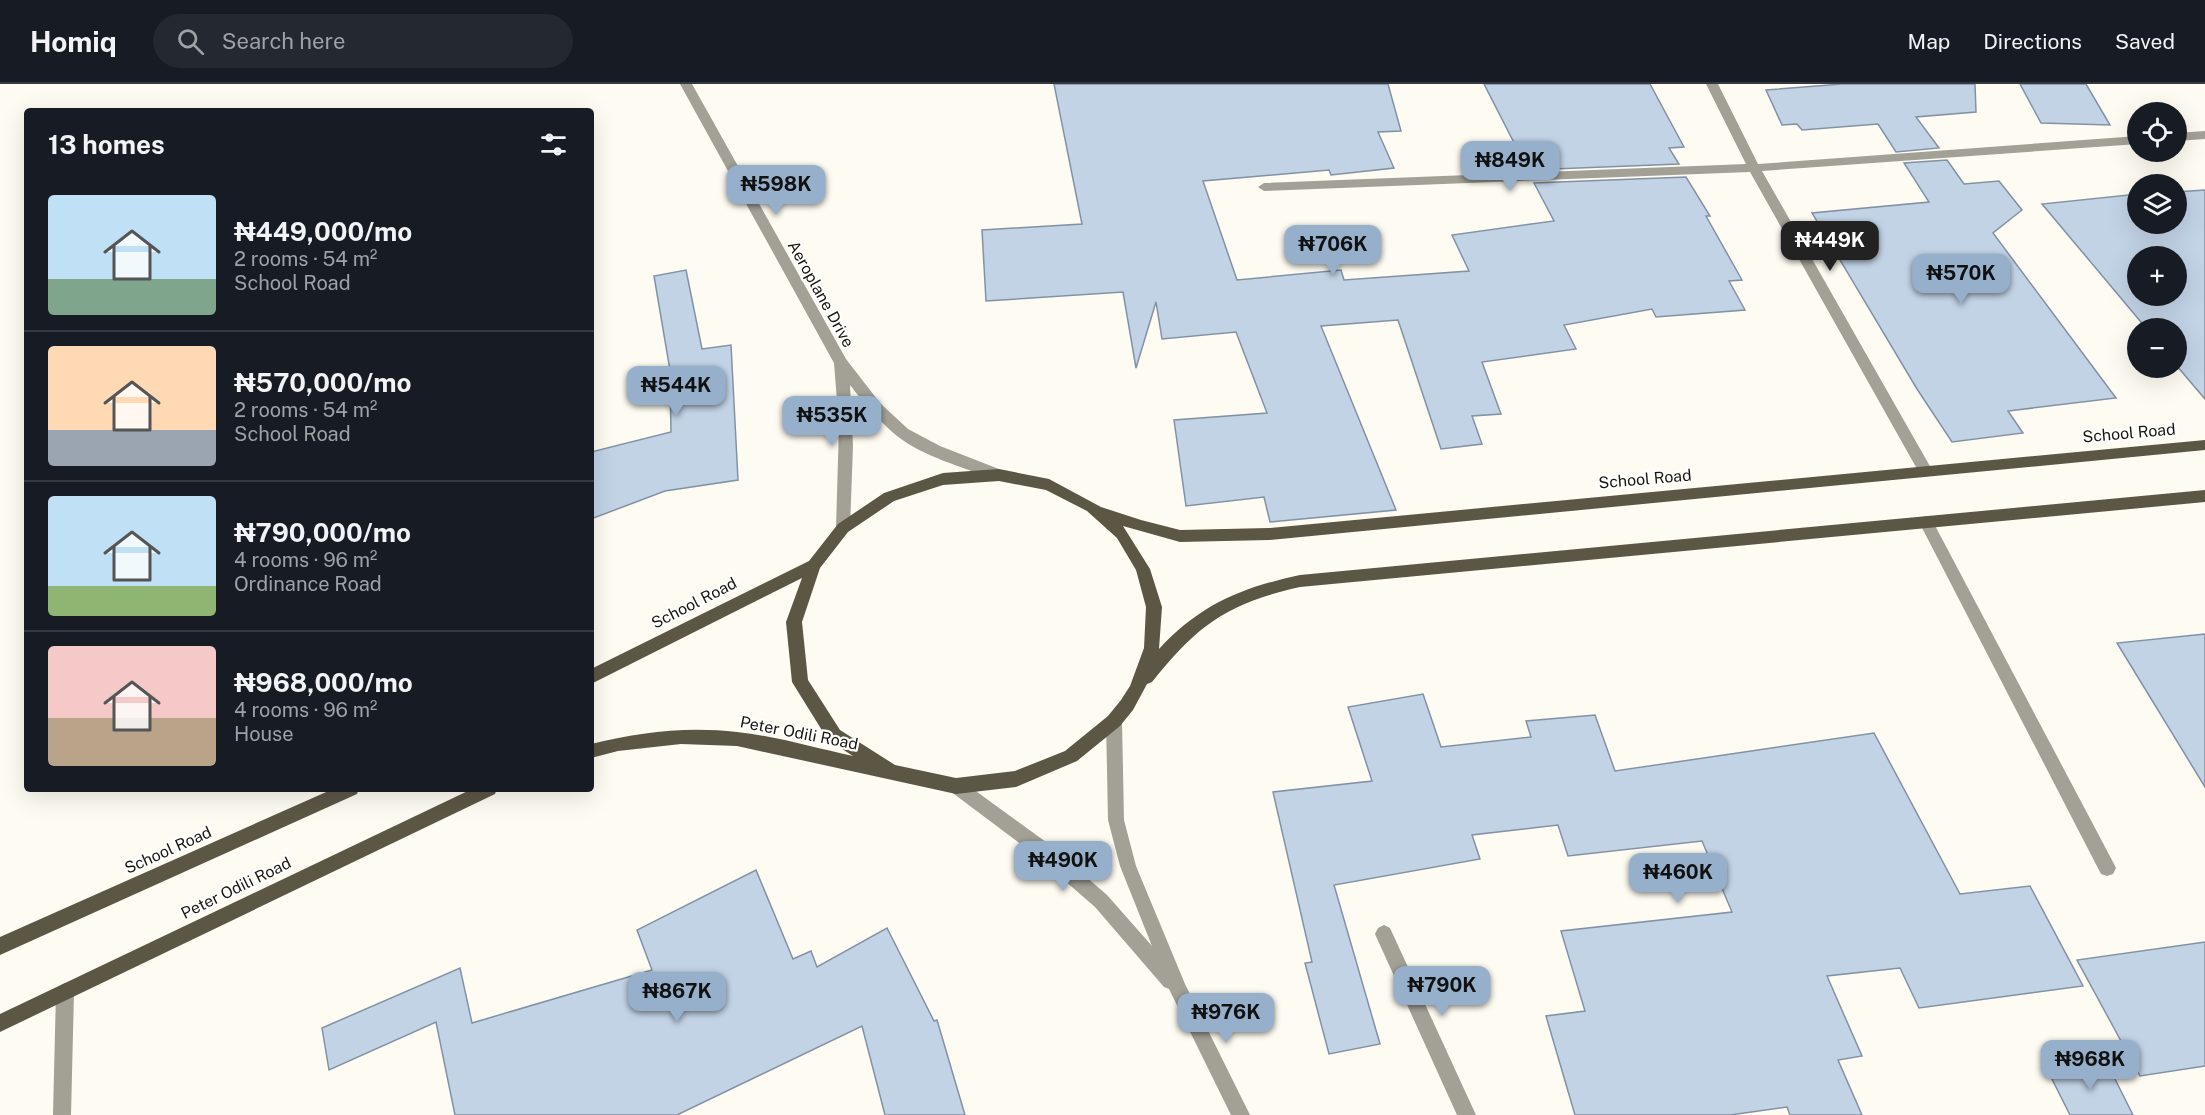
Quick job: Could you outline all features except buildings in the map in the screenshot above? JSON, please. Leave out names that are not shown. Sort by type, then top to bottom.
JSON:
[{"type":"main road","name":"School Road","points":[[1092,507],[1139,526],[1180,536],[1223,536],[2205,446]]},
{"type":"main road","points":[[892,772],[834,735],[800,682],[794,622],[814,565],[843,528],[889,497],[943,478],[999,475],[1049,485],[1092,507],[1122,534],[1143,569],[1154,607],[1152,648],[1137,688]]},
{"type":"main road","points":[[1137,688],[1172,643],[1197,621],[1228,602],[1264,588],[1312,580],[2205,496]]},
{"type":"main road","name":"School Road","points":[[594,675],[814,565]]},
{"type":"main road","name":"Peter Odili Road","points":[[594,750],[618,744],[681,737],[737,739],[956,786],[1016,779],[1071,756],[1114,721],[1137,688]]},
{"type":"main road","name":"School Road","points":[[0,946],[344,792]]},
{"type":"main road","name":"Peter Odili Road","points":[[0,1023],[483,792]]},
{"type":"street","name":"Aeroplane Drive","points":[[686,84],[841,363]]},
{"type":"street","points":[[1712,84],[1754,168],[1926,472]]},
{"type":"street","points":[[2187,137],[2205,135]]},
{"type":"street","points":[[1264,187],[1754,168],[2127,141]]},
{"type":"street","points":[[841,363],[875,406],[903,433],[935,450],[999,475]]},
{"type":"street","points":[[841,363],[847,409],[843,528]]},
{"type":"street","points":[[1926,522],[2107,868]]},
{"type":"street","points":[[1114,721],[1116,820],[1128,866],[1178,990],[1241,1115]]},
{"type":"street","points":[[956,786],[1040,848],[1101,901],[1178,990]]},
{"type":"street","points":[[1384,934],[1467,1115]]},
{"type":"street","points":[[63,1115],[65,992]]}]
